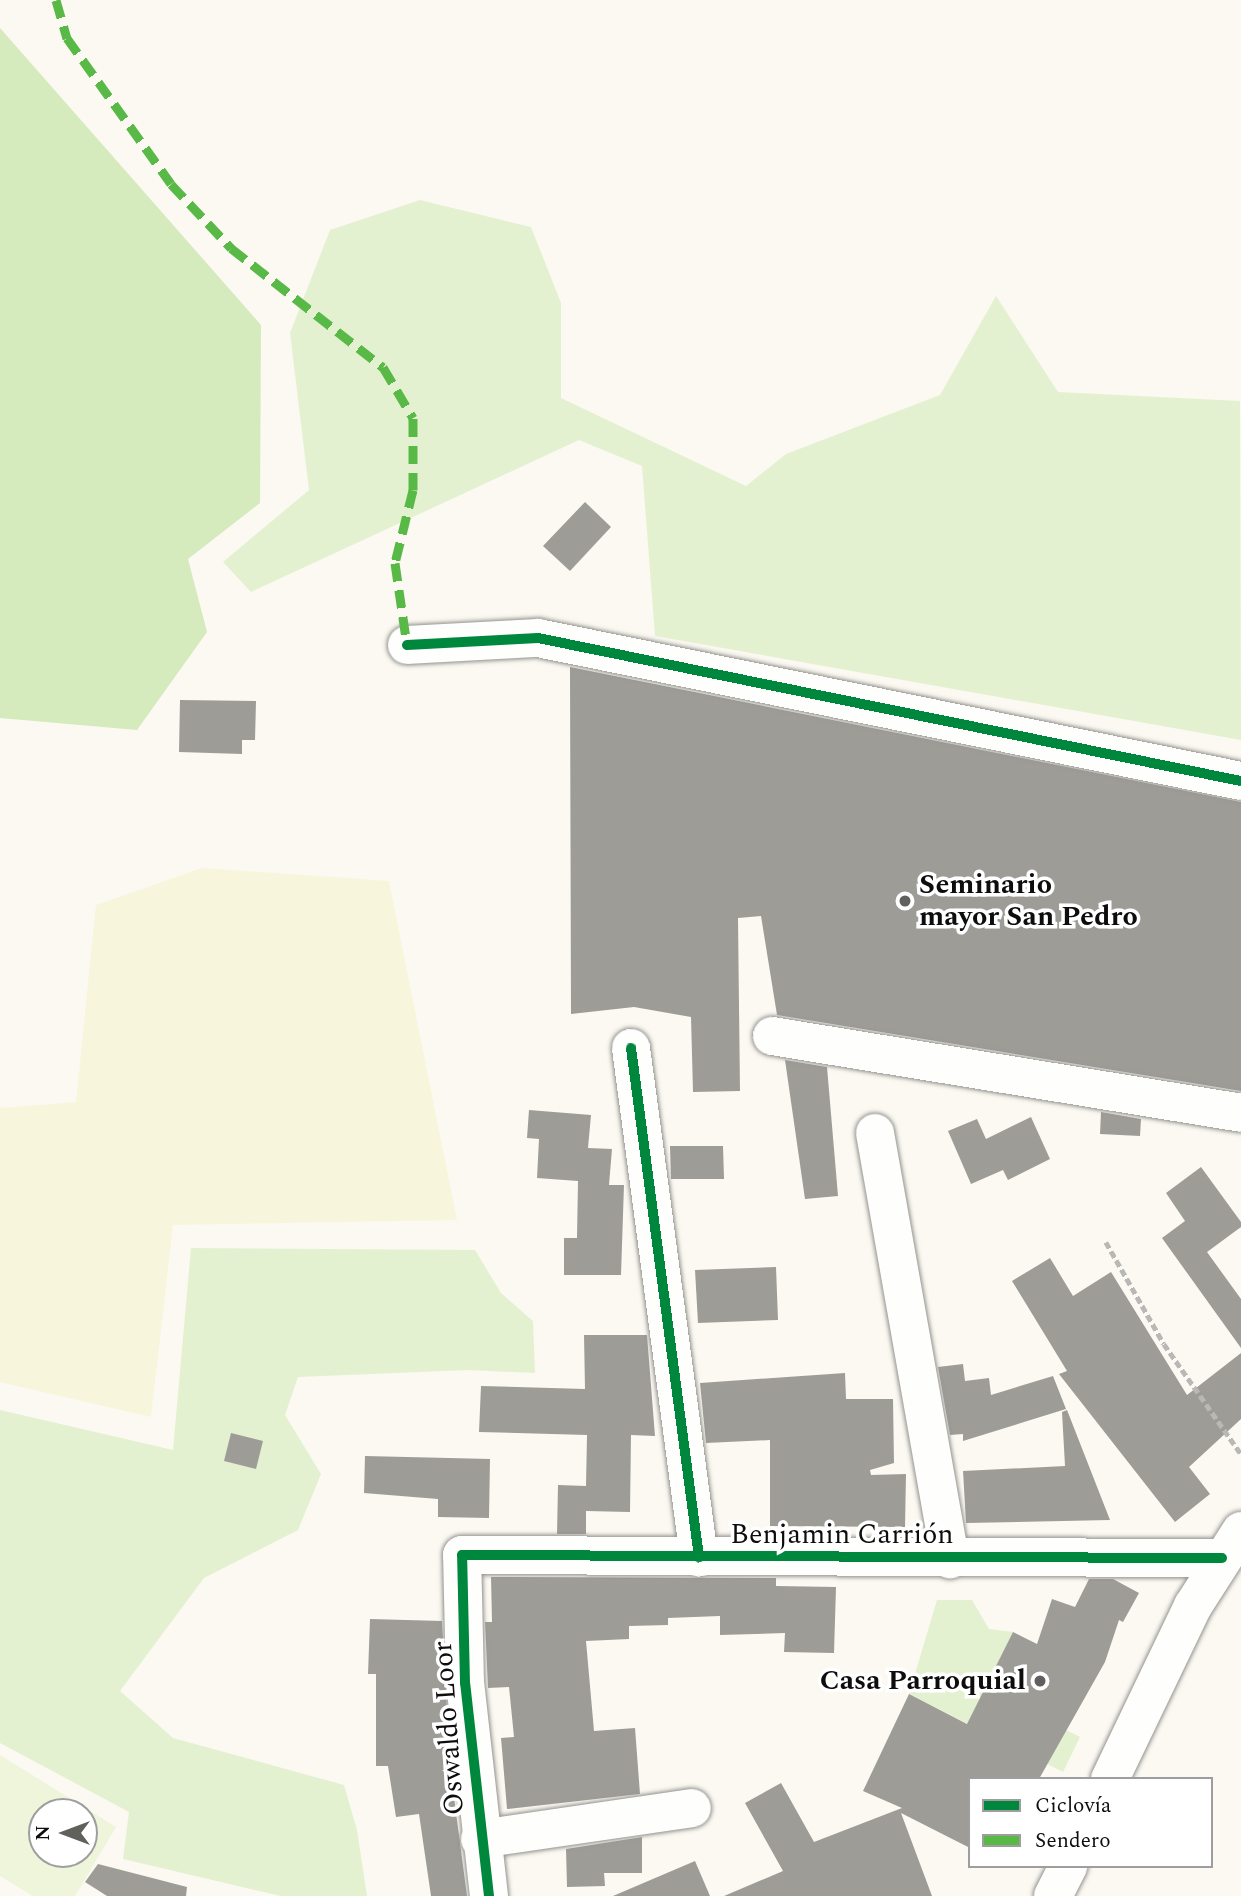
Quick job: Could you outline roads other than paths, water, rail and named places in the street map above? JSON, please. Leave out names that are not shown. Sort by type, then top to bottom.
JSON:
[{"type":"street","points":[[407,645],[538,638],[1241,781]]},
{"type":"street","points":[[772,1036],[1241,1113]]},
{"type":"street","points":[[631,1048],[699,1557]]},
{"type":"street","points":[[875,1133],[950,1559]]},
{"type":"street","points":[[1111,1777],[1193,1606],[1231,1544]]},
{"type":"street","name":"Benjamin Carrión","points":[[462,1555],[950,1559],[1231,1544]]},
{"type":"street","name":"Oswaldo Loor","points":[[462,1555],[465,1683],[480,1839],[489,1896]]},
{"type":"street","points":[[480,1839],[692,1808]]},
{"type":"place","name":"Seminario mayor San Pedro","points":[[905,901]]},
{"type":"place","name":"Casa Parroquial","points":[[1040,1681]]}]
